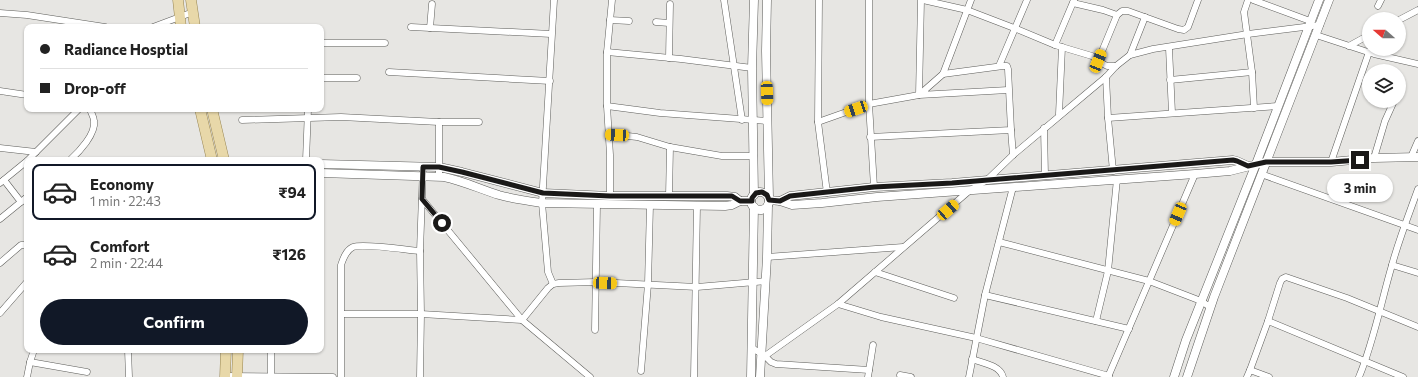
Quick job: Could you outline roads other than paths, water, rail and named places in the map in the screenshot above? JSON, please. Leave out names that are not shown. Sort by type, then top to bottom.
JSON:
[{"type":"main road","points":[[178,0],[181,23]]},
{"type":"main road","points":[[191,0],[194,20]]},
{"type":"main road","points":[[201,112],[211,157]]},
{"type":"main road","points":[[213,112],[223,157]]},
{"type":"main road","points":[[225,377],[226,353]]},
{"type":"main road","points":[[237,376],[238,353]]},
{"type":"street","points":[[553,284],[548,272],[542,203],[554,0]]},
{"type":"street","points":[[610,196],[607,52],[612,0]]},
{"type":"street","points":[[724,0],[742,120]]},
{"type":"street","points":[[750,377],[752,348],[754,156],[752,68],[754,0]]},
{"type":"street","points":[[760,377],[763,355],[769,201],[766,51],[767,0]]},
{"type":"street","points":[[819,0],[818,122],[828,193]]},
{"type":"street","points":[[869,0],[869,104],[874,187]]},
{"type":"street","points":[[920,95],[922,0],[967,10],[1058,46],[1092,56],[1107,66],[1116,66]]},
{"type":"street","points":[[920,95],[943,74],[971,0]]},
{"type":"street","points":[[999,66],[1026,0]]},
{"type":"street","points":[[1098,61],[1117,15],[1122,11],[1128,11],[1145,16],[1184,30],[1188,27],[1198,0]]},
{"type":"street","points":[[1248,0],[1244,12],[1252,72],[1254,108]]},
{"type":"street","points":[[1253,0],[1309,24]]},
{"type":"street","points":[[1174,377],[1201,301],[1256,164],[1319,0]]},
{"type":"street","points":[[1187,377],[1210,308],[1329,0]]},
{"type":"street","points":[[1059,114],[1058,46],[1074,1],[1117,15]]},
{"type":"street","points":[[430,28],[432,4]]},
{"type":"street","points":[[668,58],[670,4]]},
{"type":"street","points":[[1406,16],[1418,10]]},
{"type":"street","points":[[0,13],[27,15],[86,24]]},
{"type":"street","points":[[1130,55],[1145,16]]},
{"type":"street","points":[[181,23],[194,20]]},
{"type":"street","points":[[610,20],[629,21]]},
{"type":"street","points":[[656,22],[669,23]]},
{"type":"street","points":[[763,355],[838,304],[969,191],[987,180],[1059,114],[1106,77],[1116,66],[1130,55],[1153,49],[1169,48],[1309,24],[1320,25]]},
{"type":"street","points":[[411,27],[551,34]]},
{"type":"street","points":[[1316,35],[1362,50]]},
{"type":"street","points":[[1349,46],[1362,40]]},
{"type":"street","points":[[324,43],[385,43]]},
{"type":"street","points":[[1169,48],[1172,113]]},
{"type":"street","points":[[607,52],[752,68]]},
{"type":"street","points":[[1331,162],[1368,56]]},
{"type":"street","points":[[1385,56],[1418,64]]},
{"type":"street","points":[[943,74],[1007,66],[1013,155]]},
{"type":"street","points":[[389,72],[550,81]]},
{"type":"street","points":[[1170,80],[1252,72]]},
{"type":"street","points":[[1106,77],[1113,171]]},
{"type":"street","points":[[324,78],[357,78]]},
{"type":"street","points":[[818,122],[869,104],[920,95],[1008,90]]},
{"type":"street","points":[[0,91],[24,95]]},
{"type":"street","points":[[607,106],[742,120],[767,121]]},
{"type":"street","points":[[1108,118],[1278,106]]},
{"type":"street","points":[[1374,158],[1391,108]]},
{"type":"street","points":[[32,157],[76,112]]},
{"type":"street","points":[[73,157],[79,151],[93,130],[94,120],[91,112]]},
{"type":"street","points":[[306,157],[308,112]]},
{"type":"street","points":[[242,120],[341,118],[479,122]]},
{"type":"street","points":[[439,122],[439,177]]},
{"type":"street","points":[[1044,128],[1045,176]]},
{"type":"street","points":[[870,137],[1011,130]]},
{"type":"street","points":[[608,134],[637,137],[670,147],[722,156],[754,156]]},
{"type":"street","points":[[769,201],[780,201],[792,205],[822,203],[877,197],[1230,171],[1266,162],[1331,162],[1374,158],[1415,157],[1418,141]]},
{"type":"street","points":[[668,196],[670,147]]},
{"type":"street","points":[[0,148],[36,152]]},
{"type":"street","points":[[780,201],[790,196],[874,187],[952,183],[1113,171],[1233,160],[1248,166]]},
{"type":"street","points":[[21,202],[2,182],[24,164]]},
{"type":"street","points":[[324,164],[439,167],[543,193],[610,196],[732,196],[740,201]]},
{"type":"street","points":[[420,377],[420,251],[423,167]]},
{"type":"street","points":[[324,173],[439,177],[455,179],[499,195],[519,200],[542,203],[728,206],[740,201],[753,201]]},
{"type":"street","points":[[838,304],[881,317],[976,338],[1109,376],[1195,174]]},
{"type":"street","points":[[1261,174],[1418,230]]},
{"type":"street","points":[[1096,321],[1108,271],[1117,179]]},
{"type":"street","points":[[969,377],[985,294],[1013,187]]},
{"type":"street","points":[[1359,377],[1366,361],[1392,265],[1418,189]]},
{"type":"street","points":[[762,192],[765,193],[769,201],[767,207],[762,210],[756,209],[753,201],[756,193],[762,192]]},
{"type":"street","points":[[422,199],[522,320],[590,377]]},
{"type":"street","points":[[0,219],[24,200]]},
{"type":"street","points":[[595,330],[597,204]]},
{"type":"street","points":[[641,371],[648,284],[650,205]]},
{"type":"street","points":[[694,377],[697,287],[697,206]]},
{"type":"street","points":[[999,242],[1150,281],[1201,301],[1210,308]]},
{"type":"street","points":[[0,264],[24,246]]},
{"type":"street","points":[[341,377],[341,265],[344,255],[352,247],[363,246],[420,251]]},
{"type":"street","points":[[767,257],[904,247]]},
{"type":"street","points":[[1392,265],[1418,273]]},
{"type":"street","points":[[875,272],[954,298]]},
{"type":"street","points":[[1247,377],[1268,322],[1280,283],[1282,279],[1286,277],[1381,310],[1418,327]]},
{"type":"street","points":[[522,320],[553,284],[596,282],[697,287],[766,282]]},
{"type":"street","points":[[0,313],[24,285]]},
{"type":"street","points":[[985,294],[1129,328]]},
{"type":"street","points":[[342,314],[421,314],[522,320]]},
{"type":"street","points":[[1268,322],[1403,377]]},
{"type":"street","points":[[868,377],[873,345]]},
{"type":"street","points":[[752,348],[776,364],[869,370]]},
{"type":"street","points":[[27,377],[33,353]]},
{"type":"street","points":[[128,353],[129,377]]},
{"type":"street","points":[[271,353],[271,376]]},
{"type":"street","points":[[972,359],[996,368],[1002,372],[1003,377]]},
{"type":"street","points":[[30,362],[87,372]]},
{"type":"street","points":[[1250,370],[1269,377]]},
{"type":"street","points":[[900,375],[911,377]]},
{"type":"street","points":[[225,377],[332,377]]}]
